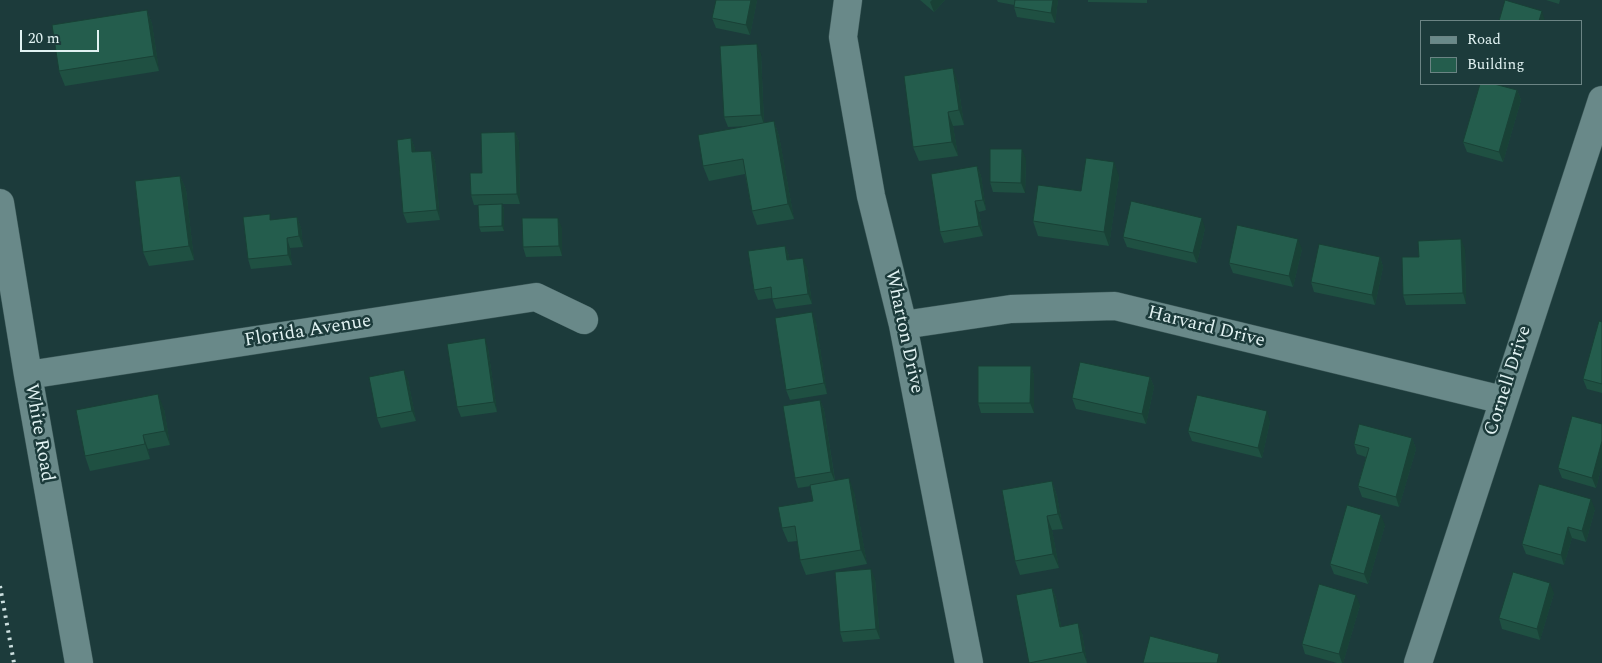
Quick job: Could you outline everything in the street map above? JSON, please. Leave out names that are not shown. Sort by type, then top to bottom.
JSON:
[{"type":"street","name":"Wharton Drive","points":[[848,0],[843,37],[871,196],[903,325],[969,663]]},
{"type":"street","name":"Cornell Drive","points":[[1418,663],[1602,100]]},
{"type":"street","name":"White Road","points":[[0,203],[28,375],[79,663]]},
{"type":"street","name":"Florida Avenue","points":[[28,375],[536,297],[584,320]]},
{"type":"street","name":"Harvard Drive","points":[[903,325],[1011,309],[1115,306],[1503,400]]},
{"type":"building","points":[[716,0],[751,0],[746,25],[712,18]]},
{"type":"building","points":[[1015,0],[1053,0],[1051,13],[1014,7]]},
{"type":"building","points":[[1505,0],[1542,11],[1539,20],[1499,20]]},
{"type":"building","points":[[147,10],[154,56],[59,71],[52,25]]},
{"type":"building","points":[[757,44],[761,115],[724,117],[720,46]]},
{"type":"building","points":[[953,68],[959,110],[948,112],[952,142],[913,147],[904,76]]},
{"type":"building","points":[[1480,85],[1498,85],[1517,90],[1499,152],[1463,142]]},
{"type":"building","points":[[774,121],[788,204],[752,211],[743,159],[703,166],[698,135]]},
{"type":"building","points":[[515,132],[517,194],[471,195],[470,173],[482,173],[481,133]]},
{"type":"building","points":[[411,138],[412,152],[431,151],[437,210],[403,213],[397,140]]},
{"type":"building","points":[[990,149],[1022,149],[1021,183],[990,182]]},
{"type":"building","points":[[1086,158],[1114,162],[1104,232],[1033,221],[1038,185],[1081,191]]},
{"type":"building","points":[[977,166],[983,200],[975,201],[979,226],[940,232],[931,174]]},
{"type":"building","points":[[180,176],[189,246],[143,252],[135,181]]},
{"type":"building","points":[[1131,201],[1202,218],[1193,253],[1123,237]]},
{"type":"building","points":[[502,204],[502,226],[479,227],[478,205]]},
{"type":"building","points":[[270,214],[270,220],[297,217],[299,236],[287,238],[288,255],[248,259],[243,217]]},
{"type":"building","points":[[522,218],[558,218],[559,246],[523,247]]},
{"type":"building","points":[[1237,225],[1298,239],[1289,276],[1229,263]]},
{"type":"building","points":[[1461,239],[1463,293],[1403,295],[1402,257],[1419,257],[1418,241]]},
{"type":"building","points":[[1319,244],[1380,257],[1372,295],[1311,282]]},
{"type":"building","points":[[785,246],[787,260],[803,258],[808,294],[772,299],[771,287],[754,290],[748,251]]},
{"type":"building","points":[[812,312],[824,383],[786,390],[775,318]]},
{"type":"building","points":[[1599,321],[1602,322],[1602,384],[1583,379]]},
{"type":"building","points":[[485,338],[494,402],[457,407],[447,344]]},
{"type":"building","points":[[1080,362],[1150,377],[1142,414],[1072,398]]},
{"type":"building","points":[[978,366],[1031,366],[1030,403],[978,403]]},
{"type":"building","points":[[404,370],[412,411],[377,418],[369,377]]},
{"type":"building","points":[[158,394],[165,431],[143,435],[145,444],[85,456],[76,410]]},
{"type":"building","points":[[1197,395],[1267,411],[1258,448],[1188,431]]},
{"type":"building","points":[[820,400],[831,472],[795,478],[783,406]]},
{"type":"building","points":[[1572,416],[1602,424],[1602,441],[1592,478],[1558,468]]},
{"type":"building","points":[[1359,424],[1412,438],[1396,497],[1358,486],[1369,448],[1354,444]]},
{"type":"building","points":[[849,478],[861,550],[800,560],[795,526],[782,528],[778,507],[813,501],[810,485]]},
{"type":"building","points":[[1052,481],[1058,514],[1047,516],[1053,554],[1015,561],[1002,490]]},
{"type":"building","points":[[1539,484],[1591,499],[1582,531],[1568,527],[1561,555],[1522,544]]},
{"type":"building","points":[[1347,505],[1381,515],[1364,574],[1330,564]]},
{"type":"building","points":[[871,569],[876,629],[840,632],[835,572]]},
{"type":"building","points":[[1513,572],[1550,583],[1537,629],[1499,618]]},
{"type":"building","points":[[1319,584],[1356,595],[1339,654],[1302,644]]},
{"type":"building","points":[[1052,588],[1060,627],[1078,623],[1083,652],[1029,663],[1016,595]]},
{"type":"building","points":[[1150,636],[1219,654],[1217,663],[1143,663]]},
{"type":"railway","points":[[0,586],[14,663]]}]
